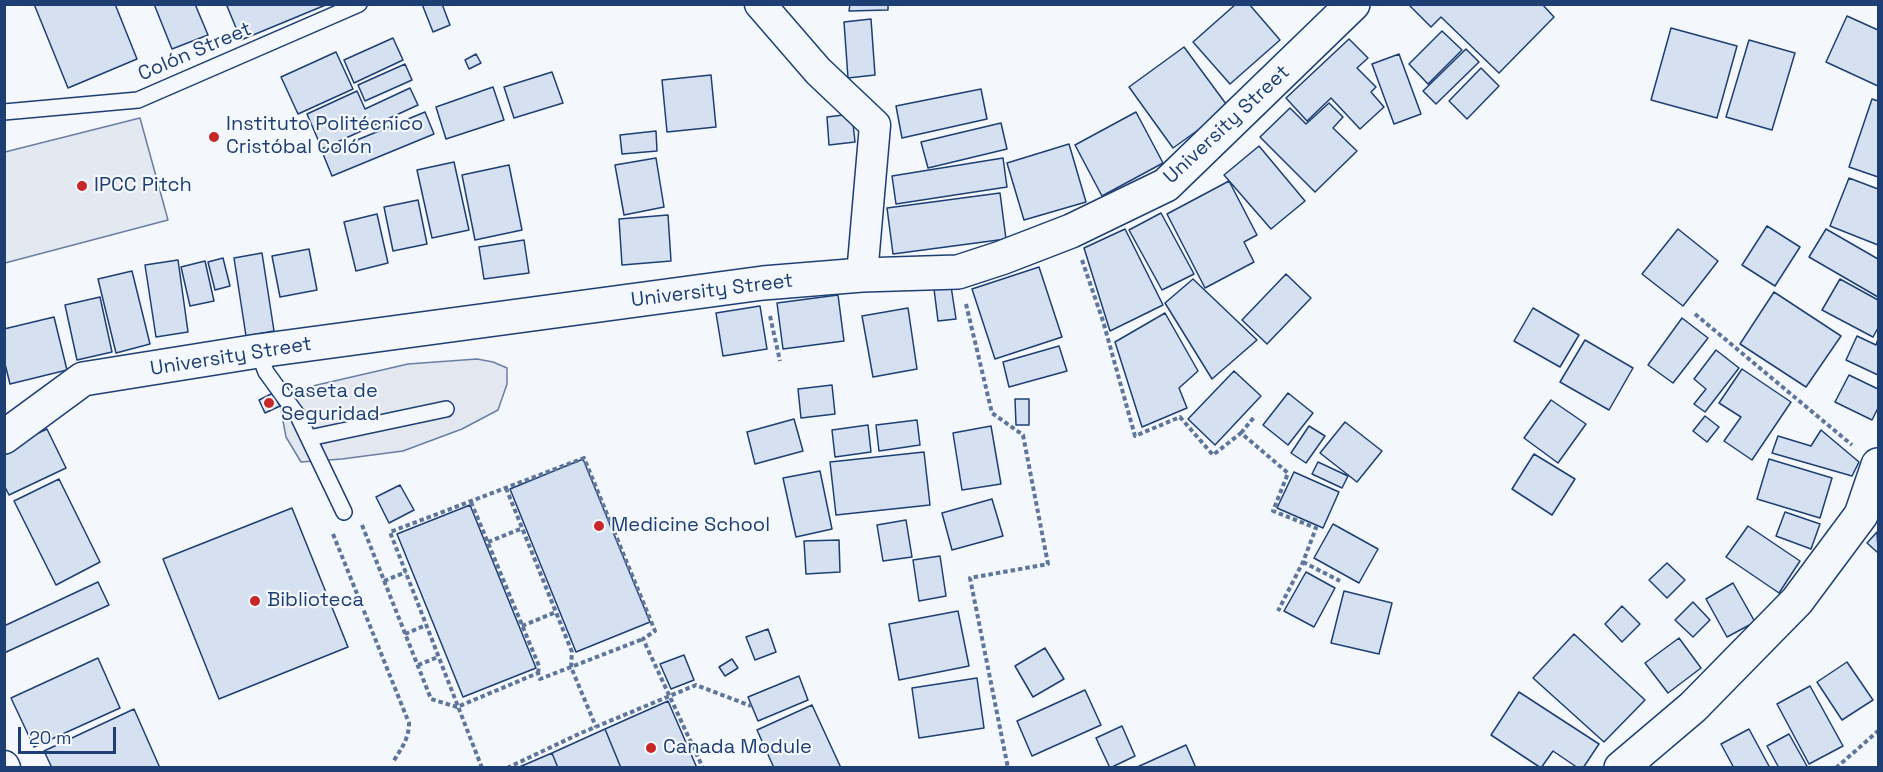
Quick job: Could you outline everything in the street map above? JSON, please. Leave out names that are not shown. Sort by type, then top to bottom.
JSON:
[{"type":"main road","name":"University Street","points":[[4,437],[84,380],[258,351],[763,283],[862,275],[958,272],[1071,231],[1166,186],[1353,4]]},
{"type":"main road","points":[[1621,768],[1693,707],[1797,601],[1861,515],[1878,466]]},
{"type":"street","points":[[760,4],[818,71],[875,125],[862,275]]},
{"type":"lane","name":"Colón Street","points":[[4,112],[138,100],[359,4]]},
{"type":"lane","points":[[258,351],[266,372],[298,416],[344,512]]},
{"type":"lane","points":[[309,438],[446,409]]},
{"type":"path","points":[[1071,231],[1103,321],[1135,436],[1180,417],[1213,455],[1241,433],[1255,416]]},
{"type":"path","points":[[958,272],[992,413],[1023,435],[1048,564],[970,578],[1008,768]]},
{"type":"path","points":[[763,283],[780,361]]},
{"type":"path","points":[[1695,314],[1878,466]]},
{"type":"path","points":[[1241,433],[1288,473],[1273,511],[1316,528],[1278,611]]},
{"type":"path","points":[[471,502],[539,666],[540,680],[643,639],[655,632],[584,458],[390,532],[482,768]]},
{"type":"path","points":[[506,488],[572,652],[571,667],[596,727]]},
{"type":"path","points":[[393,762],[405,743],[409,733],[409,723],[328,520],[355,507],[431,699],[457,707],[538,673]]},
{"type":"path","points":[[488,542],[523,528]]},
{"type":"path","points":[[1302,562],[1340,581]]},
{"type":"path","points":[[384,581],[406,572]]},
{"type":"path","points":[[522,626],[556,612]]},
{"type":"path","points":[[405,634],[426,625]]},
{"type":"path","points":[[643,639],[702,768]]},
{"type":"path","points":[[418,665],[438,657]]},
{"type":"path","points":[[507,768],[696,685],[752,706]]},
{"type":"path","points":[[1836,768],[1878,731]]},
{"type":"shaded area","name":"IPCC Pitch","points":[[140,118],[168,220],[5,263],[5,152]]},
{"type":"shaded area","points":[[477,359],[507,368],[507,384],[498,410],[462,429],[403,451],[301,462],[286,437],[278,394],[408,364]]},
{"type":"building","points":[[34,4],[115,4],[137,59],[68,88]]},
{"type":"building","points":[[154,4],[195,4],[208,35],[172,49]]},
{"type":"building","points":[[231,4],[328,4],[241,40],[227,6]]},
{"type":"building","points":[[422,4],[442,4],[450,25],[433,32]]},
{"type":"building","points":[[850,4],[888,4],[888,10],[849,11]]},
{"type":"building","points":[[1236,4],[1249,4],[1280,40],[1230,84],[1193,42]]},
{"type":"building","points":[[1408,4],[1542,4],[1554,17],[1499,73],[1441,17],[1431,27]]},
{"type":"building","points":[[1847,16],[1878,30],[1878,86],[1826,62]]},
{"type":"building","points":[[871,19],[875,75],[848,78],[844,22]]},
{"type":"building","points":[[1671,28],[1737,46],[1717,118],[1651,100]]},
{"type":"building","points":[[1442,31],[1462,50],[1428,84],[1409,64]]},
{"type":"building","points":[[393,38],[403,60],[354,83],[344,60]]},
{"type":"building","points":[[1349,39],[1368,58],[1357,68],[1376,87],[1371,92],[1384,107],[1360,129],[1331,98],[1307,121],[1286,98]]},
{"type":"building","points":[[1749,40],[1795,53],[1772,130],[1726,117]]},
{"type":"building","points":[[1184,47],[1229,108],[1173,148],[1129,87]]},
{"type":"building","points":[[1466,49],[1479,62],[1436,104],[1423,91]]},
{"type":"building","points":[[336,52],[353,89],[298,114],[281,77]]},
{"type":"building","points":[[476,54],[481,63],[469,69],[465,60]]},
{"type":"building","points":[[1399,54],[1421,114],[1394,124],[1372,64]]},
{"type":"building","points":[[405,64],[412,80],[365,101],[358,85]]},
{"type":"building","points":[[1481,68],[1499,86],[1467,119],[1449,101]]},
{"type":"building","points":[[552,72],[563,103],[514,118],[504,87]]},
{"type":"building","points":[[711,75],[716,127],[667,132],[662,80]]},
{"type":"building","points":[[493,87],[504,120],[446,139],[436,107]]},
{"type":"building","points":[[410,88],[418,105],[322,149],[307,114],[357,91],[365,109]]},
{"type":"building","points":[[981,89],[987,119],[902,138],[896,106]]},
{"type":"building","points":[[1872,99],[1878,101],[1878,177],[1849,167]]},
{"type":"building","points":[[1329,103],[1343,117],[1333,128],[1357,151],[1315,192],[1260,137],[1290,108],[1306,124]]},
{"type":"building","points":[[425,112],[434,134],[332,176],[323,154]]},
{"type":"building","points":[[1136,112],[1163,163],[1102,196],[1075,145]]},
{"type":"building","points":[[852,114],[855,142],[829,145],[827,117]]},
{"type":"building","points":[[1001,123],[1007,149],[928,168],[921,142]]},
{"type":"building","points":[[656,131],[657,151],[622,154],[620,135]]},
{"type":"building","points":[[1069,144],[1086,202],[1024,220],[1007,163]]},
{"type":"building","points":[[1259,146],[1305,201],[1271,229],[1224,175]]},
{"type":"building","points":[[656,158],[664,207],[624,215],[615,165]]},
{"type":"building","points":[[1003,158],[1007,187],[896,204],[892,176]]},
{"type":"building","points":[[454,162],[469,230],[432,238],[417,170]]},
{"type":"building","points":[[509,165],[522,230],[475,240],[462,175]]},
{"type":"building","points":[[1849,178],[1878,189],[1878,245],[1830,226]]},
{"type":"building","points":[[1229,181],[1257,235],[1244,242],[1254,262],[1205,288],[1167,214]]},
{"type":"building","points":[[1000,193],[1006,239],[893,254],[887,208]]},
{"type":"building","points":[[418,200],[427,244],[393,251],[384,207]]},
{"type":"building","points":[[1161,213],[1194,274],[1162,290],[1129,230]]},
{"type":"building","points":[[377,214],[388,263],[356,271],[344,222]]},
{"type":"building","points":[[668,215],[671,261],[622,265],[619,219]]},
{"type":"building","points":[[1767,226],[1800,247],[1775,286],[1742,265]]},
{"type":"building","points":[[1125,229],[1163,305],[1110,331],[1084,248]]},
{"type":"building","points":[[1678,229],[1718,261],[1683,306],[1642,274]]},
{"type":"building","points":[[1826,229],[1878,259],[1878,297],[1809,257]]},
{"type":"building","points":[[524,240],[529,273],[484,279],[479,247]]},
{"type":"building","points":[[309,249],[317,290],[280,297],[272,256]]},
{"type":"building","points":[[262,253],[274,331],[246,336],[234,258]]},
{"type":"building","points":[[223,258],[230,286],[215,290],[208,262]]},
{"type":"building","points":[[178,260],[188,332],[156,337],[145,265]]},
{"type":"building","points":[[205,261],[214,301],[190,306],[181,267]]},
{"type":"building","points":[[1039,267],[1062,337],[995,359],[972,289]]},
{"type":"building","points":[[132,271],[150,344],[116,353],[98,279]]},
{"type":"building","points":[[1286,274],[1311,298],[1267,344],[1242,320]]},
{"type":"building","points":[[1193,279],[1257,340],[1212,379],[1165,303]]},
{"type":"building","points":[[1840,279],[1878,300],[1878,328],[1873,337],[1822,310]]},
{"type":"building","points":[[951,286],[956,319],[938,321],[934,289]]},
{"type":"building","points":[[1774,292],[1841,336],[1806,387],[1740,344]]},
{"type":"building","points":[[838,295],[844,341],[783,349],[777,303]]},
{"type":"building","points":[[100,297],[112,352],[77,360],[65,305]]},
{"type":"building","points":[[760,306],[767,349],[723,356],[716,313]]},
{"type":"building","points":[[908,308],[917,369],[873,377],[862,316]]},
{"type":"building","points":[[1533,308],[1579,335],[1560,367],[1514,341]]},
{"type":"building","points":[[1165,313],[1198,371],[1179,388],[1187,408],[1142,427],[1115,342]]},
{"type":"building","points":[[54,317],[67,370],[10,384],[4,360],[4,329]]},
{"type":"building","points":[[1682,318],[1708,338],[1673,383],[1648,365]]},
{"type":"building","points":[[1857,336],[1876,345],[1878,339],[1878,375],[1846,360]]},
{"type":"building","points":[[1585,340],[1633,368],[1609,410],[1560,382]]},
{"type":"building","points":[[1059,346],[1067,371],[1009,387],[1003,362]]},
{"type":"building","points":[[1716,350],[1739,368],[1705,412],[1694,404],[1706,389],[1694,379]]},
{"type":"building","points":[[1742,369],[1791,402],[1752,460],[1724,441],[1741,417],[1719,403]]},
{"type":"building","points":[[1234,371],[1261,396],[1215,445],[1188,419]]},
{"type":"building","points":[[1849,375],[1878,389],[1878,408],[1872,420],[1835,402]]},
{"type":"building","points":[[832,385],[835,414],[801,418],[798,389]]},
{"type":"building","name":"Caseta de Seguridad","points":[[273,393],[280,406],[265,413],[259,400]]},
{"type":"building","points":[[1288,393],[1313,413],[1288,445],[1263,425]]},
{"type":"building","points":[[1015,399],[1029,399],[1029,425],[1016,425]]},
{"type":"building","points":[[1551,400],[1586,424],[1558,463],[1524,438]]},
{"type":"building","points":[[1705,416],[1719,427],[1707,442],[1693,431]]},
{"type":"building","points":[[794,419],[803,451],[755,464],[747,432]]},
{"type":"building","points":[[917,420],[920,445],[879,451],[876,425]]},
{"type":"building","points":[[1345,422],[1382,451],[1357,482],[1320,453]]},
{"type":"building","points":[[868,425],[871,452],[835,457],[832,430]]},
{"type":"building","points":[[991,426],[1001,484],[962,490],[953,433]]},
{"type":"building","points":[[1309,426],[1325,436],[1306,463],[1291,453]]},
{"type":"building","points":[[47,429],[66,468],[9,495],[4,485],[4,449]]},
{"type":"building","points":[[1821,430],[1859,462],[1852,476],[1772,453],[1778,436],[1811,446]]},
{"type":"building","points":[[924,452],[930,505],[836,515],[830,462]]},
{"type":"building","points":[[1534,454],[1575,479],[1552,515],[1512,489]]},
{"type":"building","points":[[583,459],[650,622],[576,652],[510,489]]},
{"type":"building","points":[[1769,459],[1832,478],[1820,518],[1757,499]]},
{"type":"building","points":[[1318,462],[1348,476],[1342,488],[1312,474]]},
{"type":"building","points":[[820,471],[832,529],[796,537],[783,478]]},
{"type":"building","points":[[1294,472],[1339,492],[1323,528],[1277,508]]},
{"type":"building","points":[[59,479],[100,562],[56,585],[14,501]]},
{"type":"building","points":[[400,485],[414,510],[389,523],[376,497]]},
{"type":"building","points":[[992,499],[1003,536],[952,550],[942,513]]},
{"type":"building","points":[[470,505],[536,668],[463,697],[397,534]]},
{"type":"building","name":"Biblioteca","points":[[292,508],[348,647],[219,699],[163,559]]},
{"type":"building","points":[[1785,512],[1820,524],[1811,549],[1776,536]]},
{"type":"building","points":[[906,520],[912,557],[883,561],[877,525]]},
{"type":"building","points":[[1333,524],[1378,549],[1359,583],[1314,558]]},
{"type":"building","points":[[1748,526],[1800,561],[1779,593],[1726,557]]},
{"type":"building","points":[[1877,532],[1878,550],[1877,552],[1867,543]]},
{"type":"building","points":[[839,540],[840,572],[806,574],[804,541]]},
{"type":"building","points":[[940,556],[946,596],[919,601],[913,560]]},
{"type":"building","points":[[1667,563],[1685,580],[1667,598],[1649,580]]},
{"type":"building","points":[[1306,572],[1335,588],[1314,627],[1284,611]]},
{"type":"building","points":[[98,582],[109,605],[4,653],[4,626]]},
{"type":"building","points":[[1733,583],[1755,622],[1727,637],[1706,599]]},
{"type":"building","points":[[1344,591],[1392,603],[1379,654],[1331,643]]},
{"type":"building","points":[[1693,602],[1710,620],[1693,637],[1675,620]]},
{"type":"building","points":[[1622,606],[1640,624],[1622,642],[1605,624]]},
{"type":"building","points":[[958,611],[969,666],[899,680],[889,624]]},
{"type":"building","points":[[768,629],[776,652],[755,660],[746,637]]},
{"type":"building","points":[[1574,634],[1645,700],[1604,742],[1533,678]]},
{"type":"building","points":[[1679,638],[1701,668],[1668,693],[1645,663]]},
{"type":"building","points":[[1045,648],[1064,679],[1033,697],[1015,666]]},
{"type":"building","points":[[684,655],[694,680],[671,689],[660,664]]},
{"type":"building","points":[[98,658],[120,708],[34,747],[11,698]]},
{"type":"building","points":[[732,659],[738,668],[725,676],[719,667]]},
{"type":"building","points":[[1847,662],[1873,700],[1842,720],[1817,682]]},
{"type":"building","points":[[799,676],[808,700],[758,721],[748,697]]},
{"type":"building","points":[[977,678],[984,728],[919,738],[912,688]]},
{"type":"building","points":[[1810,686],[1843,746],[1809,764],[1777,704]]},
{"type":"building","points":[[1085,690],[1101,725],[1032,756],[1017,721]]},
{"type":"building","points":[[1519,692],[1599,744],[1583,768],[1578,768],[1553,751],[1541,768],[1491,735]]},
{"type":"building","name":"Canada Module","points":[[668,701],[697,768],[621,768],[605,729]]},
{"type":"building","points":[[812,705],[841,768],[774,768],[757,730]]},
{"type":"building","points":[[134,709],[160,768],[52,768],[44,751]]},
{"type":"building","points":[[1122,726],[1135,756],[1110,768],[1096,738]]},
{"type":"building","points":[[605,729],[621,768],[558,768],[552,753]]},
{"type":"building","points":[[1749,729],[1770,768],[1734,768],[1721,744]]},
{"type":"building","points":[[1789,734],[1808,768],[1779,768],[1767,746]]},
{"type":"building","points":[[1186,745],[1196,768],[1135,768]]},
{"type":"building","points":[[552,753],[558,768],[517,768]]},
{"type":"place","name":"Instituto Politécnico Cristóbal Colón","points":[[214,137]]},
{"type":"place","name":"IPCC Pitch","points":[[82,186]]},
{"type":"place","name":"Caseta de Seguridad","points":[[269,403]]},
{"type":"place","name":"Medicine School","points":[[599,526]]},
{"type":"place","name":"Biblioteca","points":[[255,601]]},
{"type":"place","name":"Canada Module","points":[[651,748]]}]
